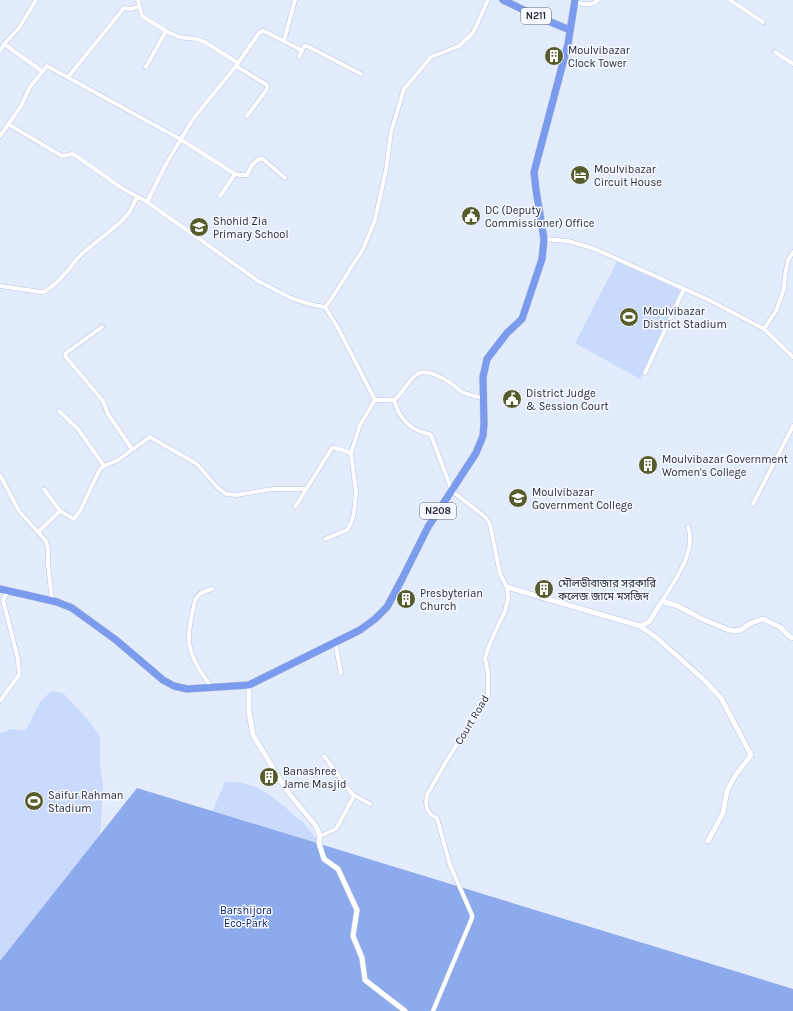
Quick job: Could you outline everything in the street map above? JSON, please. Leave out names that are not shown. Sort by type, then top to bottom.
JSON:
[{"type":"highway","name":"N211","points":[[503,0],[570,30]]},
{"type":"highway","name":"N208","points":[[0,589],[52,601],[72,608],[116,640],[163,680],[174,686],[187,689],[249,685],[360,630],[375,619],[387,607],[428,527],[476,453],[483,436],[483,377],[487,359],[507,333],[522,319],[542,259],[544,239],[534,172],[568,44],[574,1]]},
{"type":"street","points":[[0,51],[4,44],[19,28],[36,0]]},
{"type":"street","points":[[138,0],[142,16],[179,37],[196,39],[205,42],[267,85],[268,87],[247,116]]},
{"type":"street","points":[[284,41],[295,0]]},
{"type":"street","points":[[325,307],[363,249],[374,220],[386,170],[390,132],[404,89],[431,57],[459,46],[473,33],[488,0]]},
{"type":"street","points":[[574,1],[589,5],[598,0]]},
{"type":"street","points":[[730,0],[763,22]]},
{"type":"street","points":[[68,77],[124,8],[132,9],[139,6]]},
{"type":"street","points":[[146,67],[166,31]]},
{"type":"street","points":[[147,202],[180,139],[193,118],[237,65],[259,33],[262,31],[301,50]]},
{"type":"street","points":[[4,44],[42,71]]},
{"type":"street","points":[[299,57],[304,46],[309,47],[360,74]]},
{"type":"street","points":[[775,52],[793,64]]},
{"type":"street","points":[[0,136],[21,106],[30,87],[42,71],[48,66],[180,139],[235,174],[240,176],[247,175],[252,165],[259,159],[263,159],[285,178]]},
{"type":"street","points":[[8,124],[62,156],[72,154],[75,155],[120,187],[147,202],[258,282],[291,298],[325,307],[337,326],[375,400]]},
{"type":"street","points":[[220,196],[235,174]]},
{"type":"street","points":[[0,286],[41,292],[46,291],[66,273],[86,249],[125,217],[137,197]]},
{"type":"street","points":[[544,239],[568,241],[595,249],[684,289],[764,329],[793,357]]},
{"type":"street","points":[[764,329],[776,311],[784,289],[788,260],[793,252]]},
{"type":"street","points":[[645,373],[684,289]]},
{"type":"street","points":[[102,327],[65,356],[103,401],[108,414],[132,449]]},
{"type":"street","points":[[375,400],[394,400],[410,381],[417,374],[423,371],[447,381],[466,394],[482,398]]},
{"type":"street","points":[[325,539],[347,530],[354,513],[356,492],[351,453],[360,425],[375,400]]},
{"type":"street","points":[[394,400],[397,410],[404,421],[417,430],[429,433],[431,435],[452,491]]},
{"type":"street","points":[[59,411],[78,429],[104,466]]},
{"type":"street","points":[[753,504],[793,426]]},
{"type":"street","points":[[44,489],[60,511],[74,519],[80,511],[100,469],[118,460],[150,437],[198,464],[217,487],[226,494],[236,495],[272,489],[306,489]]},
{"type":"street","points":[[295,507],[332,448],[351,453]]},
{"type":"street","points":[[0,475],[19,511],[46,541],[48,548],[48,564],[52,601]]},
{"type":"street","name":"Court Road","points":[[433,1011],[472,915],[450,865],[437,818],[431,815],[427,809],[427,795],[447,760],[488,696],[489,681],[486,658],[490,643],[505,611],[508,593],[507,587],[500,574],[490,524],[486,518],[452,491]]},
{"type":"street","points":[[38,532],[60,511]]},
{"type":"street","points":[[640,626],[649,622],[681,570],[690,547],[690,533],[688,527]]},
{"type":"street","points":[[507,587],[640,626],[663,643],[704,680],[721,698],[751,755],[735,776],[727,791],[723,813],[708,841]]},
{"type":"street","points":[[212,589],[203,591],[195,600],[188,639],[190,648],[203,676],[212,688]]},
{"type":"street","points":[[0,701],[19,675],[18,659],[3,600],[8,591]]},
{"type":"street","points":[[662,601],[678,606],[702,619],[729,630],[741,630],[751,623],[763,619],[780,627],[793,638]]},
{"type":"street","points":[[335,642],[341,673]]},
{"type":"street","points":[[249,685],[249,712],[253,735],[287,790],[316,826],[320,836],[319,844],[324,859],[338,869],[357,910],[353,936],[362,958],[365,980],[405,1011]]},
{"type":"street","points":[[324,756],[354,796],[370,804]]},
{"type":"street","points":[[320,836],[336,829],[354,796]]},
{"type":"shaded area","name":"Moulvibazar District Stadium","points":[[617,262],[680,290],[640,379],[575,343]]},
{"type":"shaded area","points":[[51,691],[64,694],[90,722],[100,737],[100,763],[103,784],[98,852],[209,819],[225,782],[246,784],[265,792],[301,820],[326,850],[0,1011],[0,733],[12,729],[26,730],[40,702]]},
{"type":"green space","name":"Barshijora Eco-Park","points":[[137,788],[793,989],[793,1011],[0,1011],[0,961]]},
{"type":"place","name":"Moulvibazar Clock Tower","points":[[554,56]]},
{"type":"place","name":"Moulvibazar Circuit House","points":[[580,175]]},
{"type":"place","name":"DC (Deputy Commissioner) Office","points":[[471,216]]},
{"type":"place","name":"Shohid Zia Primary School","points":[[199,227]]},
{"type":"place","name":"Moulvibazar District Stadium","points":[[629,317]]},
{"type":"place","name":"District Judge & Session Court","points":[[512,399]]},
{"type":"place","name":"Moulvibazar Government Women's College","points":[[648,465]]},
{"type":"place","name":"Moulvibazar Government College","points":[[518,498]]},
{"type":"place","name":"মৌলভীবাজার সরকারি কলেজ জামে মসজিদ","points":[[544,589]]},
{"type":"place","name":"Presbyterian Church","points":[[406,599]]},
{"type":"place","name":"Banashree Jame Masjid","points":[[269,777]]},
{"type":"place","name":"Saifur Rahman Stadium","points":[[34,801]]}]
